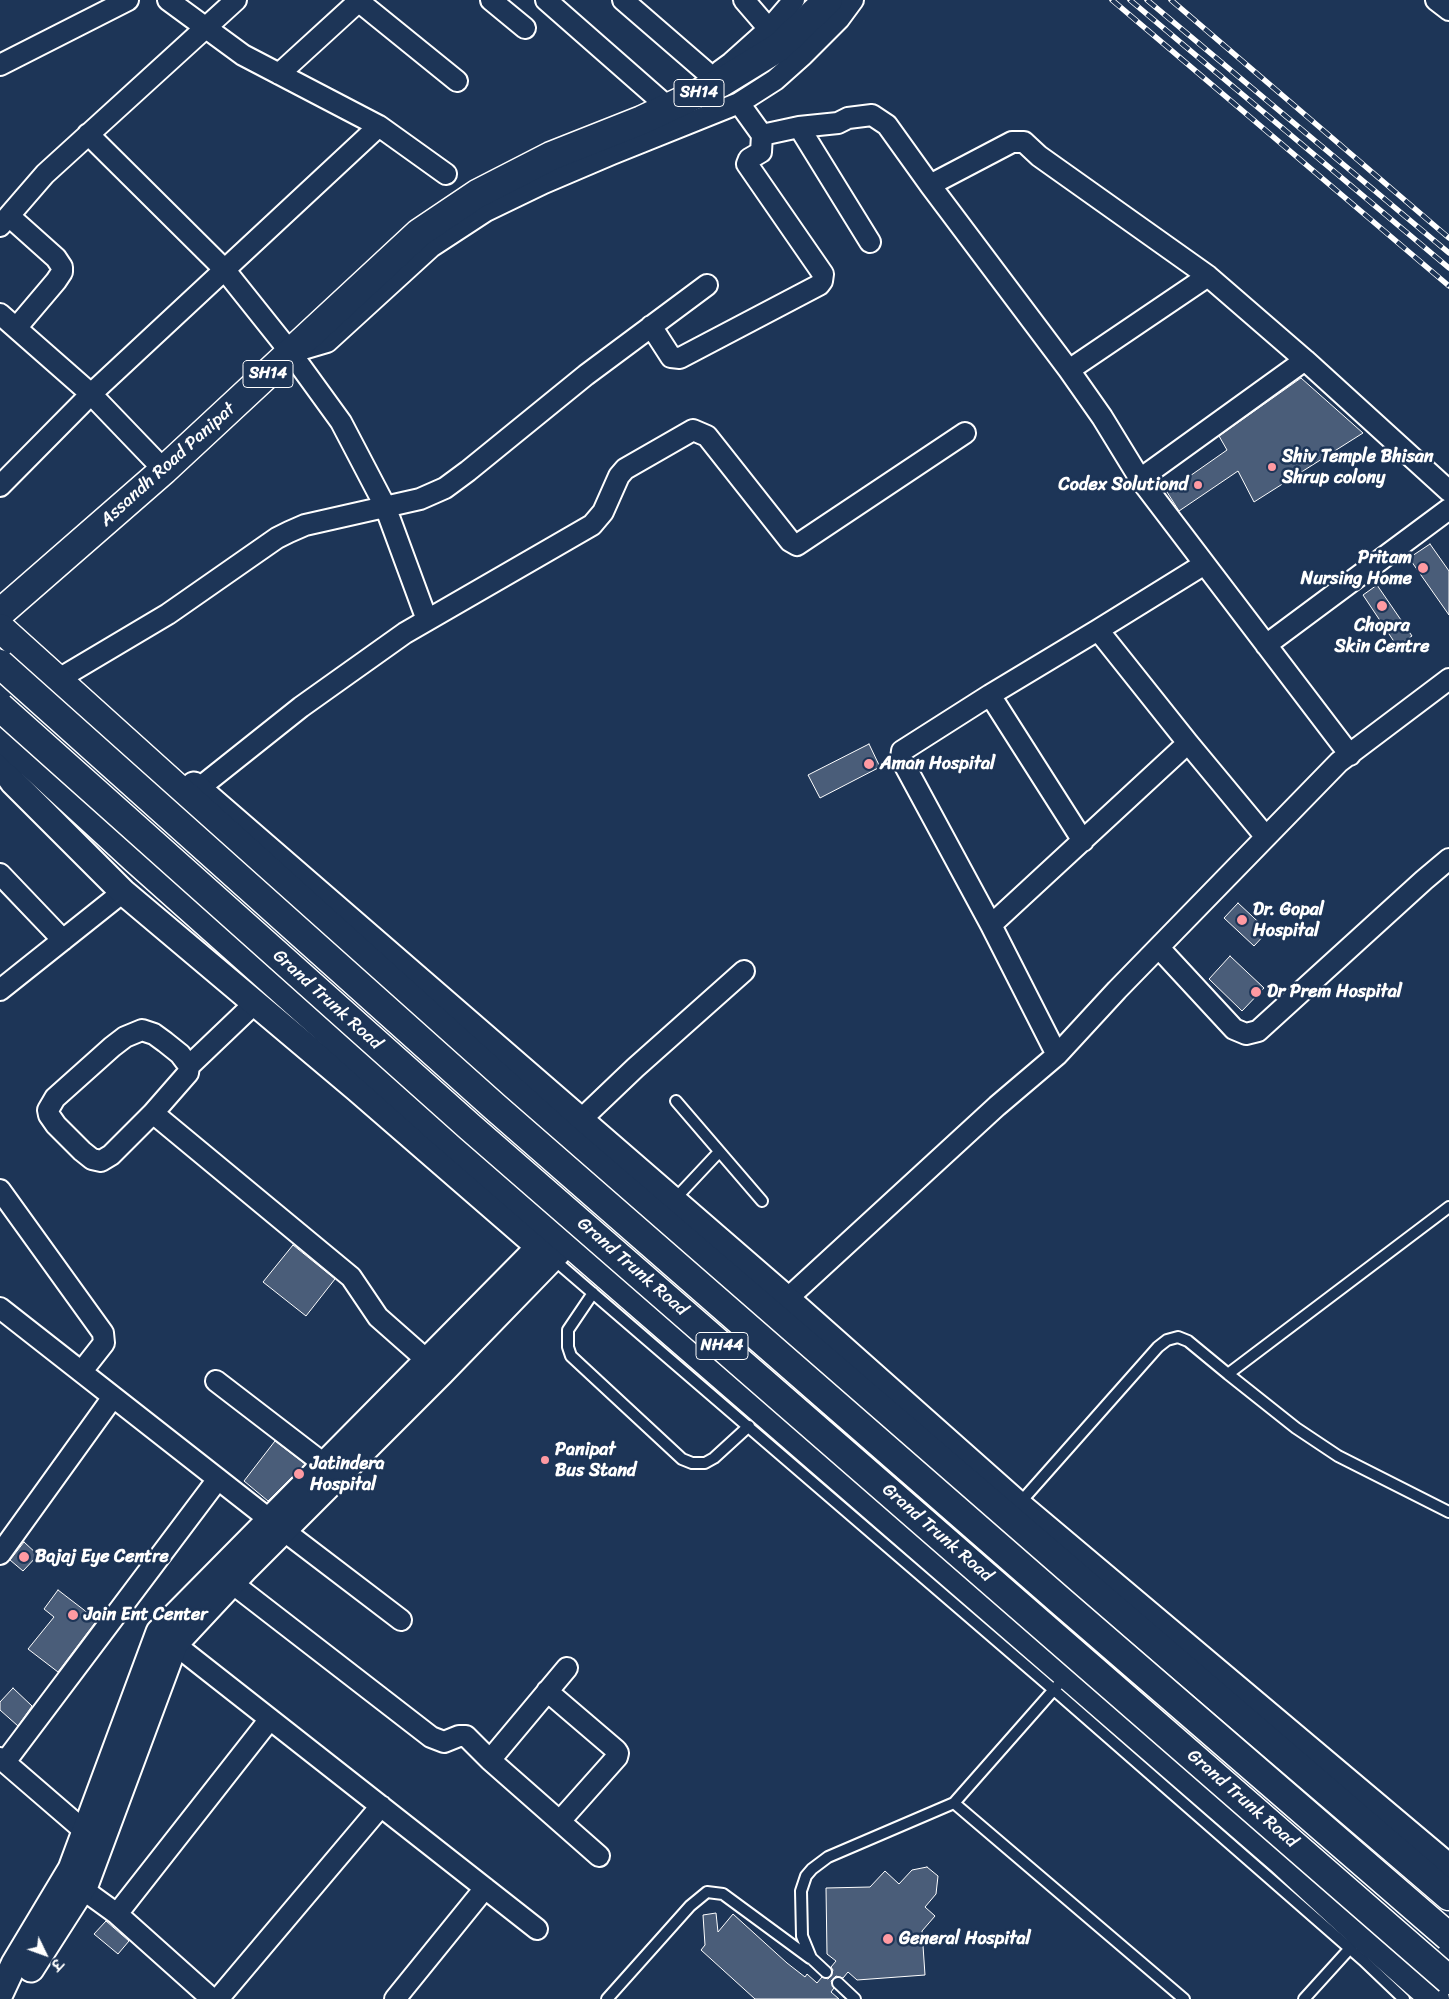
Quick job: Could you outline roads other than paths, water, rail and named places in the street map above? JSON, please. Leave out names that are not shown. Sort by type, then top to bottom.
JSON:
[{"type":"main road","name":"Assandh Road Panipat","points":[[0,614],[164,470],[419,233],[477,194],[551,156],[642,120],[722,82],[779,48],[828,0]]},
{"type":"main road","points":[[0,628],[290,890],[779,1307],[1013,1511],[1291,1761],[1449,1896]]},
{"type":"main road","name":"Grand Trunk Road","points":[[0,664],[495,1107],[1449,1937]]},
{"type":"main road","name":"Grand Trunk Road","points":[[0,707],[470,1127],[1449,1980]]},
{"type":"main road","points":[[0,736],[237,950],[554,1244],[1061,1682],[1237,1822],[1355,1941],[1436,1999]]},
{"type":"main road","points":[[237,950],[290,890]]},
{"type":"main road","points":[[1237,1822],[1291,1761]]},
{"type":"street","points":[[0,65],[128,0]]},
{"type":"street","points":[[168,0],[243,55],[379,126],[446,174]]},
{"type":"street","points":[[17,327],[56,281],[62,272],[62,267],[56,258],[4,221],[45,174],[236,0]]},
{"type":"street","points":[[278,74],[358,0],[458,81]]},
{"type":"street","points":[[491,0],[525,28]]},
{"type":"street","points":[[546,0],[661,101]]},
{"type":"street","points":[[623,0],[712,76]]},
{"type":"street","points":[[744,0],[769,29]]},
{"type":"street","points":[[291,352],[313,317],[413,226],[472,186],[527,157],[661,101],[712,76],[732,63],[769,29],[794,0]]},
{"type":"street","points":[[291,352],[328,342],[431,247],[486,211],[544,183],[739,103],[775,80],[803,55],[839,19],[853,0]]},
{"type":"street","points":[[1436,0],[1449,10]]},
{"type":"street","points":[[651,326],[671,357],[680,358],[818,285],[822,281],[822,274],[747,164],[749,159],[761,152],[762,135],[739,103]]},
{"type":"street","points":[[762,135],[799,127],[838,123],[848,118],[872,115],[887,125],[1069,370],[1102,418],[1140,480],[1203,565],[1350,755]]},
{"type":"street","points":[[0,486],[91,394],[379,126]]},
{"type":"street","points":[[799,127],[870,242]]},
{"type":"street","points":[[88,134],[224,269],[291,352],[341,422],[385,506],[427,620]]},
{"type":"street","points":[[930,185],[1012,142],[1024,142],[1039,156],[1208,276],[1449,491]]},
{"type":"street","points":[[1069,370],[1208,276]]},
{"type":"street","points":[[58,680],[168,614],[277,538],[305,525],[420,499],[444,488],[468,471],[586,375],[707,285]]},
{"type":"street","points":[[0,314],[91,394],[164,470]]},
{"type":"street","points":[[1140,480],[1304,360]]},
{"type":"street","points":[[198,789],[338,679],[405,633],[592,526],[603,512],[619,476],[625,469],[693,430],[707,436],[790,541],[797,544],[965,434]]},
{"type":"street","points":[[1266,644],[1449,510]]},
{"type":"street","points":[[1057,1055],[991,925],[901,758],[904,749],[1203,565]]},
{"type":"street","points":[[1098,630],[1266,837]]},
{"type":"street","points":[[126,743],[153,749],[572,1129],[673,1201],[779,1307],[996,1106],[1057,1055],[1339,762],[1449,679]]},
{"type":"street","points":[[990,695],[1083,841]]},
{"type":"street","points":[[991,925],[1188,743]]},
{"type":"street","points":[[0,757],[4,769],[13,782],[123,892],[357,1089],[554,1244],[167,1638],[93,1838],[74,1884],[14,1964],[0,1994],[7,1999]]},
{"type":"street","points":[[1159,948],[1234,1029],[1246,1034],[1258,1031],[1447,867]]},
{"type":"street","points":[[0,874],[63,940]]},
{"type":"street","points":[[0,990],[123,892]]},
{"type":"street","points":[[572,1129],[744,971]]},
{"type":"street","points":[[189,1066],[180,1054],[165,1042],[154,1034],[142,1030],[125,1037],[105,1053],[55,1098],[48,1110],[56,1125],[92,1159],[101,1160],[111,1155],[153,1113],[188,1073],[189,1066],[255,1003]]},
{"type":"street","points":[[153,1113],[351,1277],[378,1317],[434,1367]]},
{"type":"street","points":[[0,1190],[103,1333],[104,1343],[82,1371]]},
{"type":"street","points":[[3,1315],[82,1371],[276,1525],[401,1620]]},
{"type":"street","points":[[167,1638],[232,1583],[324,1464],[434,1367]]},
{"type":"street","points":[[216,1381],[324,1464]]},
{"type":"street","points":[[0,1554],[113,1397]]},
{"type":"street","points":[[93,1838],[2,1760],[218,1479]]},
{"type":"street","points":[[1013,1511],[1449,1867]]},
{"type":"street","points":[[232,1583],[431,1737],[444,1742],[459,1736],[466,1736],[490,1760],[599,1856]]},
{"type":"street","points":[[167,1638],[537,1929]]},
{"type":"street","points":[[490,1760],[566,1668]]},
{"type":"street","points":[[547,1691],[618,1753],[617,1757],[560,1821]]},
{"type":"street","points":[[117,1914],[270,1719]]},
{"type":"street","points":[[218,1999],[381,1806]]},
{"type":"street","points":[[74,1884],[117,1914],[212,1999]]},
{"type":"street","points":[[395,1999],[485,1888]]},
{"type":"lane","points":[[676,1101],[762,1201]]},
{"type":"lane","points":[[673,1201],[719,1152]]},
{"type":"lane","points":[[1228,1374],[1449,1206]]},
{"type":"lane","points":[[554,1244],[593,1293],[749,1426],[1061,1682],[1355,1941],[1404,1999]]},
{"type":"lane","points":[[593,1293],[568,1330],[568,1347],[571,1356],[682,1459],[692,1463],[706,1463],[749,1426]]},
{"type":"lane","points":[[1013,1511],[1158,1347],[1166,1340],[1178,1337],[1188,1341],[1296,1428],[1338,1456],[1449,1512]]},
{"type":"lane","points":[[811,1958],[802,1936],[800,1891],[812,1868],[828,1857],[954,1803],[1061,1682]]},
{"type":"lane","points":[[954,1803],[1184,1999]]},
{"type":"lane","points":[[608,1999],[690,1906],[707,1892],[724,1894],[811,1958],[826,1972]]},
{"type":"lane","points":[[1304,1999],[1355,1941]]},
{"type":"lane","points":[[838,1983],[855,1999]]},
{"type":"railway","points":[[1112,0],[1449,286]]},
{"type":"railway","points":[[1130,0],[1449,268]]},
{"type":"railway","points":[[1147,0],[1449,253]]},
{"type":"railway","points":[[1171,0],[1449,238]]},
{"type":"place","name":"Shiv Temple Bhisan Shrup colony","points":[[1272,467]]},
{"type":"place","name":"Codex Solutiond","points":[[1198,485]]},
{"type":"place","name":"Pritam Nursing Home","points":[[1423,568]]},
{"type":"place","name":"Chopra Skin Centre","points":[[1382,606]]},
{"type":"place","name":"Aman Hospital","points":[[869,764]]},
{"type":"place","name":"Dr. Gopal Hospital","points":[[1242,920]]},
{"type":"place","name":"Dr Prem Hospital","points":[[1256,992]]},
{"type":"place","name":"Panipat Bus Stand","points":[[545,1460]]},
{"type":"place","name":"Jatindera Hospital","points":[[299,1474]]},
{"type":"place","name":"Bajaj Eye Centre","points":[[24,1557]]},
{"type":"place","name":"Jain Ent Center","points":[[73,1615]]},
{"type":"place","name":"General Hospital","points":[[888,1939]]}]
